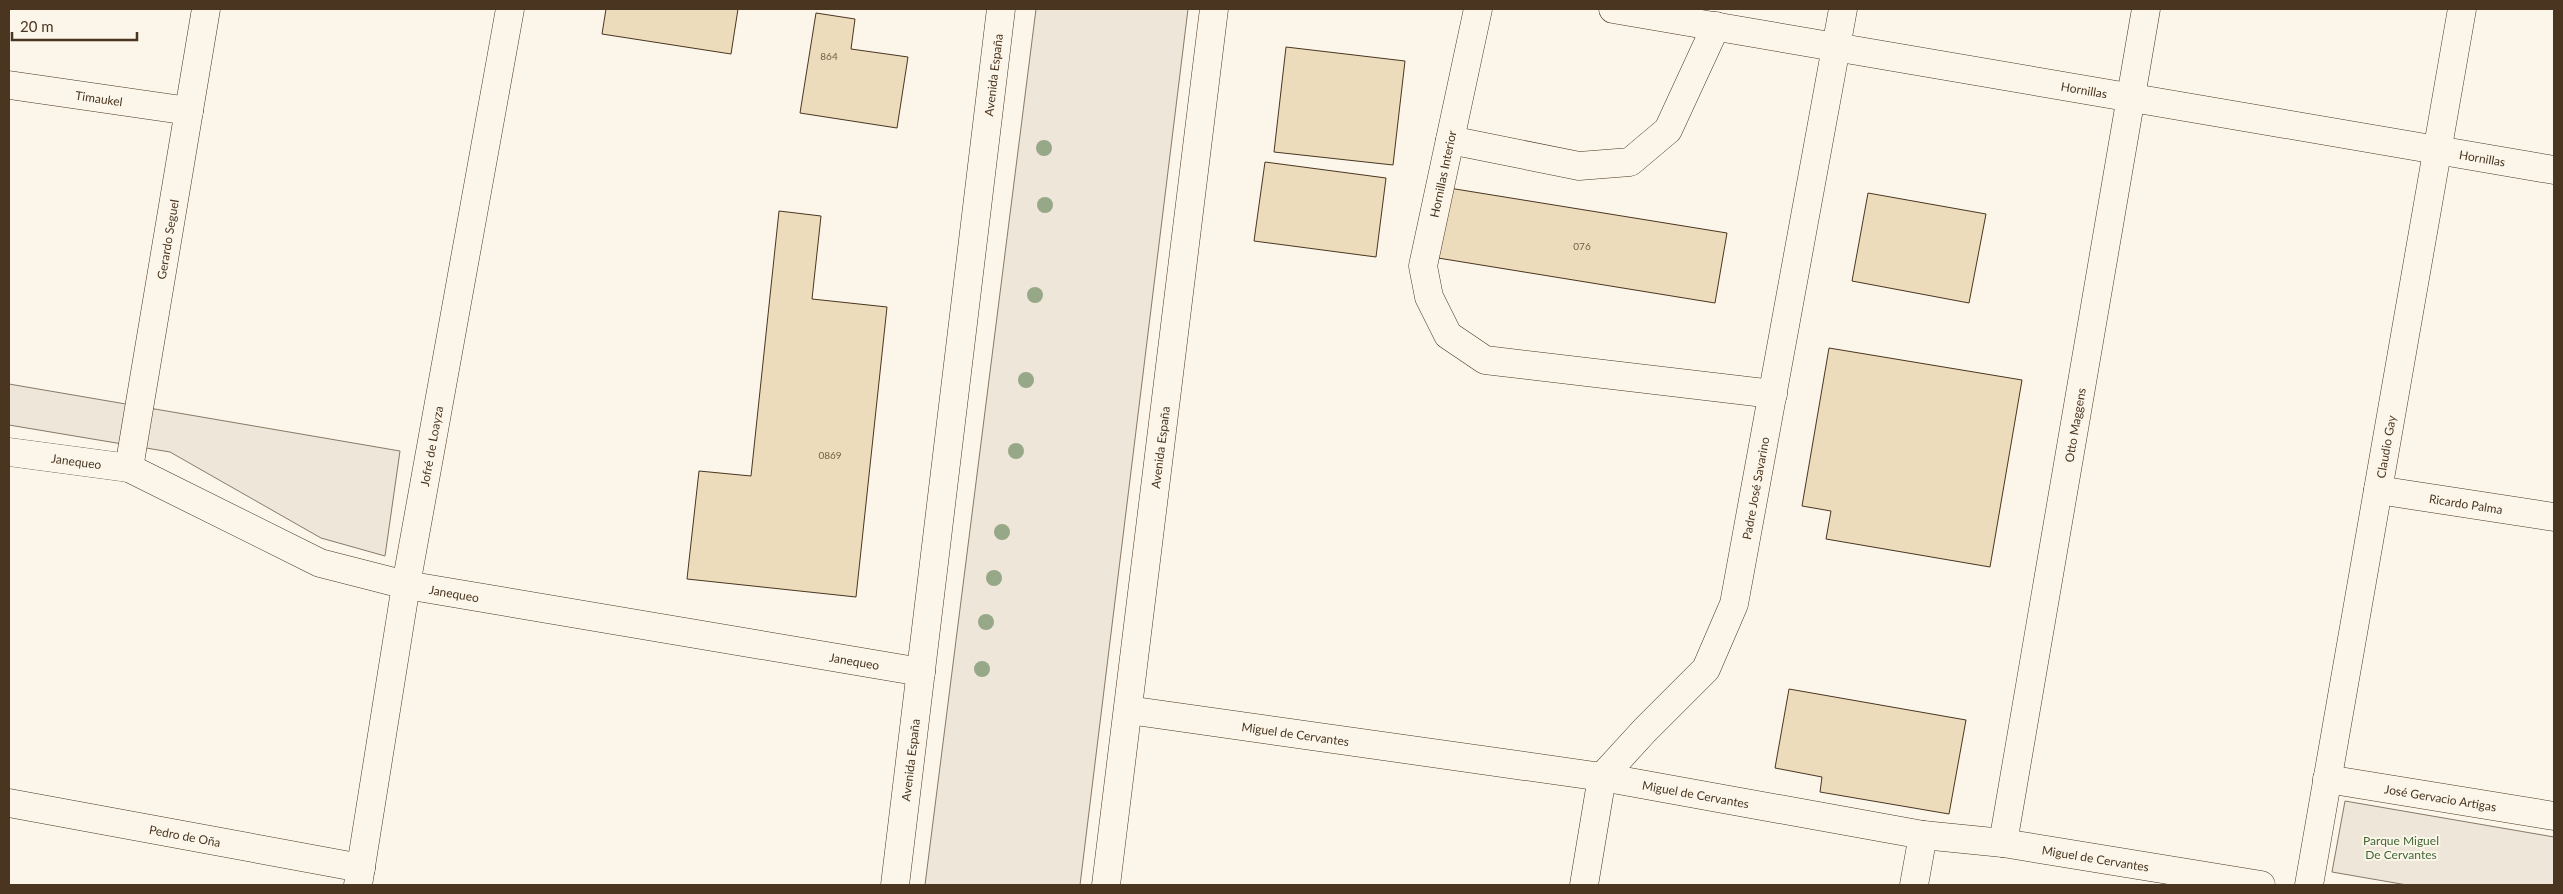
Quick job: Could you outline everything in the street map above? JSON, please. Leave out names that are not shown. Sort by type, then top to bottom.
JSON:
[{"type":"street","name":"Gerardo Seguel","points":[[129,468],[206,9]]},
{"type":"street","name":"Jofré de Loayza","points":[[360,877],[406,585],[510,9]]},
{"type":"street","name":"Avenida España","points":[[895,885],[1001,9]]},
{"type":"street","name":"Avenida España","points":[[1106,885],[1214,9]]},
{"type":"street","name":"Hornillas Interior","points":[[1478,9],[1423,266],[1429,297],[1448,335],[1485,360],[1772,394]]},
{"type":"street","name":"Hornillas","points":[[1613,9],[1836,48],[2131,96],[2554,170]]},
{"type":"street","name":"Padre José Savarino","points":[[1602,777],[1644,730],[1706,669],[1734,604],[1843,9]]},
{"type":"street","name":"Otto Maggens","points":[[2003,843],[2146,9]]},
{"type":"street","name":"Claudio Gay","points":[[2309,885],[2462,9]]},
{"type":"street","points":[[1450,140],[1579,166],[1630,162],[1668,130],[1716,26]]},
{"type":"street","name":"Timaukel","points":[[9,85],[189,111]]},
{"type":"street","name":"Janequeo","points":[[9,452],[129,468],[320,563],[406,585],[921,672]]},
{"type":"street","name":"Ricardo Palma","points":[[2378,490],[2554,517]]},
{"type":"street","name":"Miguel de Cervantes","points":[[1128,710],[1602,777],[1923,835],[2003,843],[2210,881],[2261,885]]},
{"type":"street","points":[[1584,885],[1602,777]]},
{"type":"street","name":"José Gervacio Artigas","points":[[2327,779],[2554,816]]},
{"type":"street","name":"Pedro de Oña","points":[[9,803],[360,877]]},
{"type":"street","points":[[1914,885],[1923,835]]},
{"type":"green space","points":[[1036,9],[1188,9],[1080,885],[925,885]]},
{"type":"green space","points":[[9,384],[400,451],[385,556],[321,538],[170,452],[9,425]]},
{"type":"green space","name":"Parque Miguel De Cervantes","points":[[2345,801],[2554,837],[2554,885],[2407,885],[2332,872]]},
{"type":"building","points":[[606,9],[738,9],[731,54],[602,34]]},
{"type":"building","points":[[816,13],[855,19],[851,49],[908,57],[897,128],[800,113]]},
{"type":"building","points":[[1286,47],[1405,61],[1393,165],[1274,152]]},
{"type":"building","points":[[1265,162],[1386,178],[1376,257],[1254,241]]},
{"type":"building","points":[[1449,188],[1727,233],[1715,303],[1438,258]]},
{"type":"building","points":[[1868,193],[1986,214],[1969,303],[1852,281]]},
{"type":"building","points":[[779,211],[821,216],[812,299],[887,307],[856,597],[687,579],[699,471],[751,476]]},
{"type":"building","points":[[1829,348],[2022,380],[1990,567],[1826,539],[1831,511],[1802,506]]},
{"type":"building","points":[[1789,689],[1966,720],[1949,814],[1820,792],[1822,777],[1775,768]]}]
